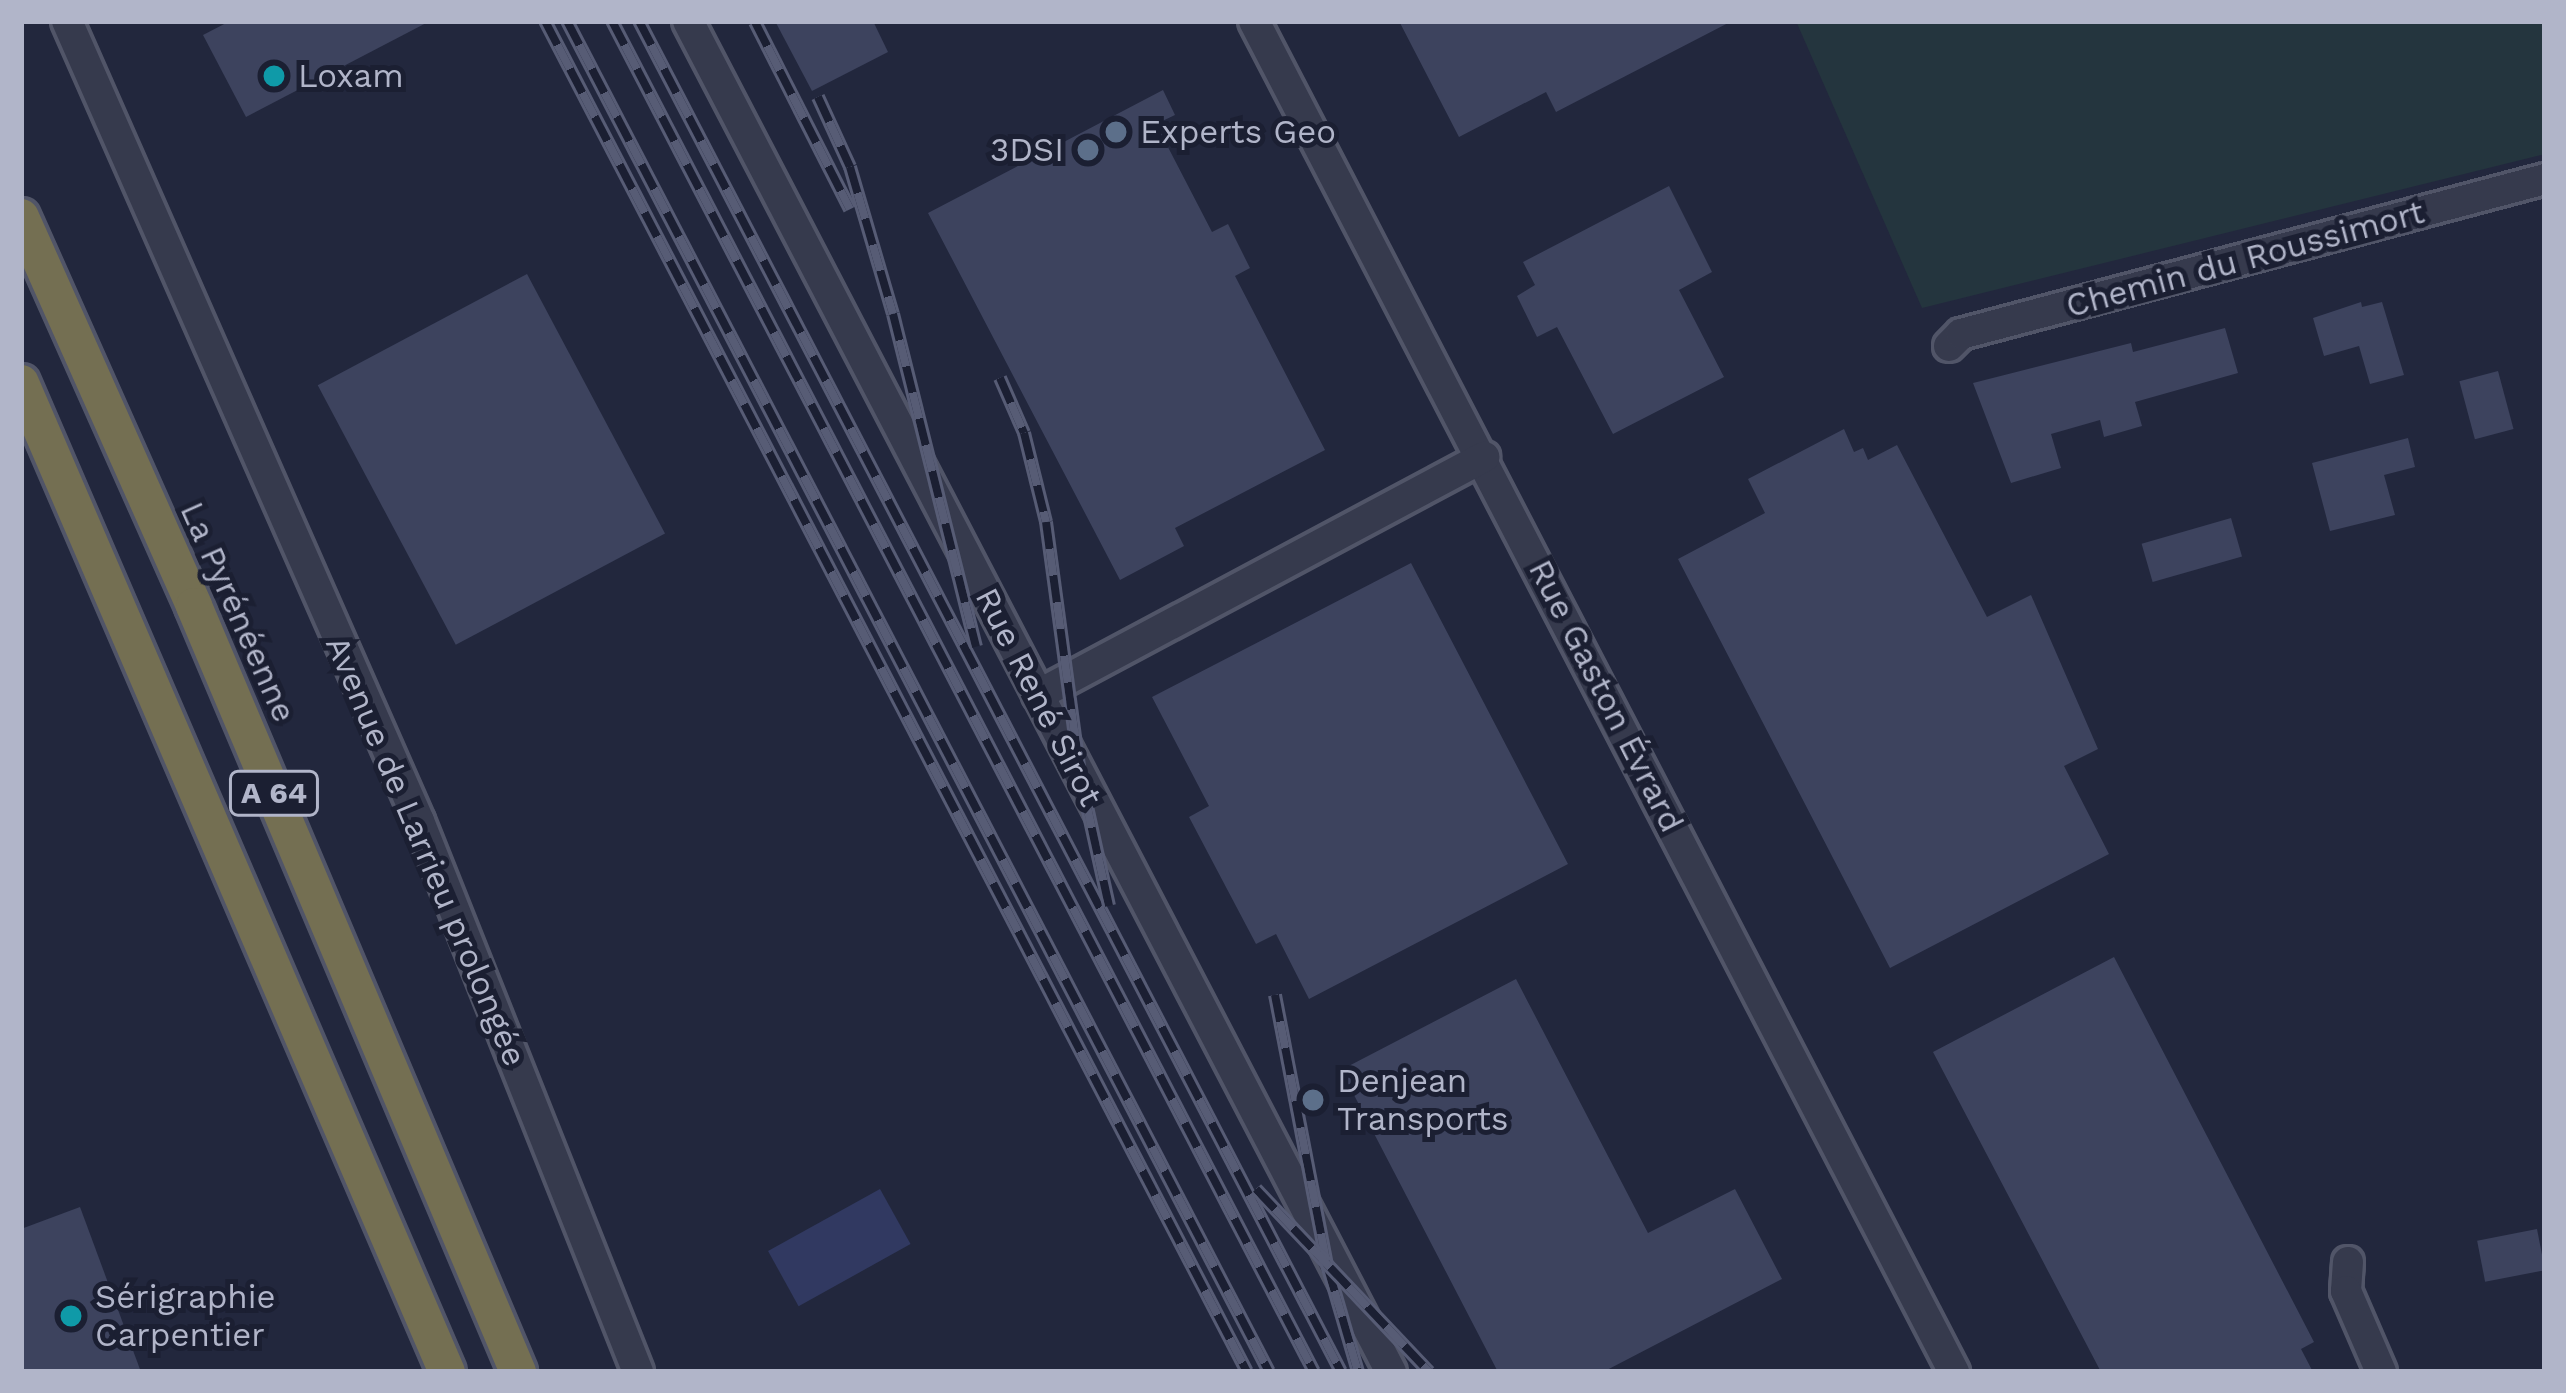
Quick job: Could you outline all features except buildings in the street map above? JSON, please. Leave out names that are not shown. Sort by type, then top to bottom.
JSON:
[{"type":"highway","name":"La Pyrénéenne","points":[[21,217],[203,627],[518,1372]]},
{"type":"highway","name":"A 64","points":[[21,383],[447,1372]]},
{"type":"street","name":"Avenue de Larrieu prolongée","points":[[67,21],[419,821],[638,1372]]},
{"type":"street","name":"Rue René Sirot","points":[[688,21],[1391,1372]]},
{"type":"street","name":"Rue Gaston Évrard","points":[[1255,21],[1954,1372]]},
{"type":"street","name":"Chemin du Roussimort","points":[[1949,346],[1961,334],[2545,179]]},
{"type":"street","points":[[1038,695],[1484,458]]},
{"type":"street","points":[[2348,1262],[2346,1291],[2381,1372]]},
{"type":"shaded area","points":[[1796,21],[2545,21],[2545,154],[1922,308]]},
{"type":"water","points":[[880,1189],[911,1244],[799,1306],[768,1251]]},
{"type":"railway","points":[[545,21],[1247,1372]]},
{"type":"railway","points":[[567,21],[1269,1372]]},
{"type":"railway","points":[[612,21],[1314,1372]]},
{"type":"railway","points":[[639,21],[1341,1372]]},
{"type":"railway","points":[[755,22],[850,209]]},
{"type":"railway","points":[[818,97],[850,167],[893,314],[976,647]]},
{"type":"railway","points":[[1000,378],[1024,433],[1046,522],[1080,775],[1109,906]]},
{"type":"railway","points":[[1275,995],[1327,1265],[1358,1372]]},
{"type":"railway","points":[[1256,1189],[1429,1372]]},
{"type":"place","name":"Loxam","points":[[274,76]]},
{"type":"place","name":"Experts Geo","points":[[1116,132]]},
{"type":"place","name":"3DSI","points":[[1088,150]]},
{"type":"place","name":"Denjean Transports","points":[[1313,1100]]},
{"type":"place","name":"Sérigraphie Carpentier","points":[[71,1316]]}]
